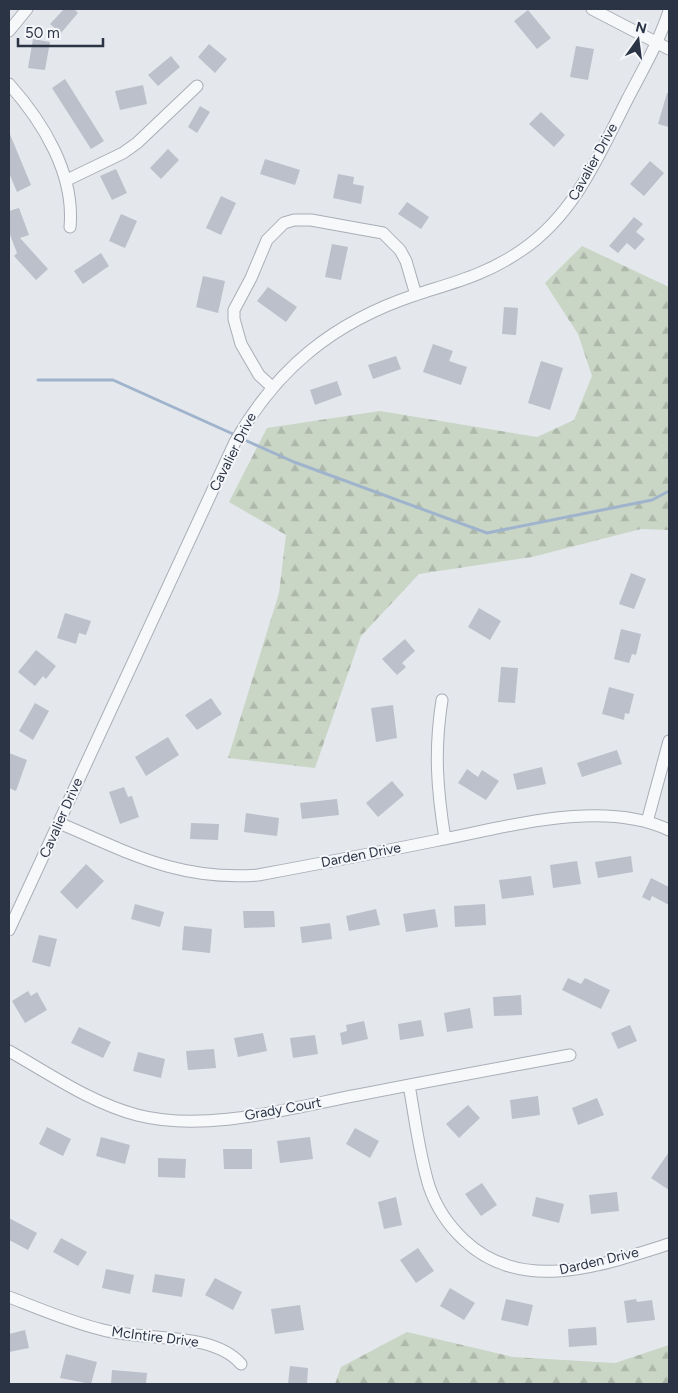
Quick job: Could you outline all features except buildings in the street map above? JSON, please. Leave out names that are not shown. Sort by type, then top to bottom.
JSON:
[{"type":"street","points":[[9,31],[27,9]]},
{"type":"street","points":[[592,9],[669,49]]},
{"type":"street","name":"Cavalier Drive","points":[[9,930],[248,419],[272,387],[302,357],[332,335],[384,307],[416,295],[453,285],[501,264],[523,250],[555,223],[596,163],[656,42],[669,11]]},
{"type":"street","points":[[9,84],[46,137],[67,180],[71,204],[70,227]]},
{"type":"street","points":[[67,180],[123,153],[137,143],[197,86]]},
{"type":"street","points":[[272,387],[260,375],[241,344],[234,319],[234,310],[255,270],[267,240],[284,223],[294,220],[311,220],[383,233],[392,240],[403,255],[416,295]]},
{"type":"street","points":[[442,700],[436,753],[437,788],[445,839]]},
{"type":"street","points":[[647,822],[669,741]]},
{"type":"street","name":"Darden Drive","points":[[59,823],[145,860],[168,868],[210,876],[258,875],[540,821],[616,817],[647,822],[669,830]]},
{"type":"street","name":"Grady Court","points":[[9,1051],[96,1100],[132,1113],[162,1119],[221,1119],[256,1115],[570,1055]]},
{"type":"street","name":"Darden Drive","points":[[409,1085],[429,1185],[436,1202],[457,1233],[486,1257],[515,1268],[547,1272],[602,1263],[669,1244]]},
{"type":"street","name":"McIntire Drive","points":[[9,1296],[74,1322],[104,1330],[135,1336],[206,1344],[235,1356],[241,1364]]},
{"type":"green space","points":[[582,246],[669,287],[669,530],[641,529],[532,557],[419,574],[361,636],[315,768],[228,758],[279,593],[286,535],[229,502],[267,428],[380,411],[537,437],[574,420],[592,376],[578,334],[545,283]]},
{"type":"green space","points":[[407,1332],[513,1357],[615,1363],[669,1345],[669,1384],[335,1384],[341,1367]]},
{"type":"waterway","points":[[38,380],[113,380],[233,434]]},
{"type":"waterway","points":[[247,441],[294,462],[487,533],[652,500],[669,491]]}]
